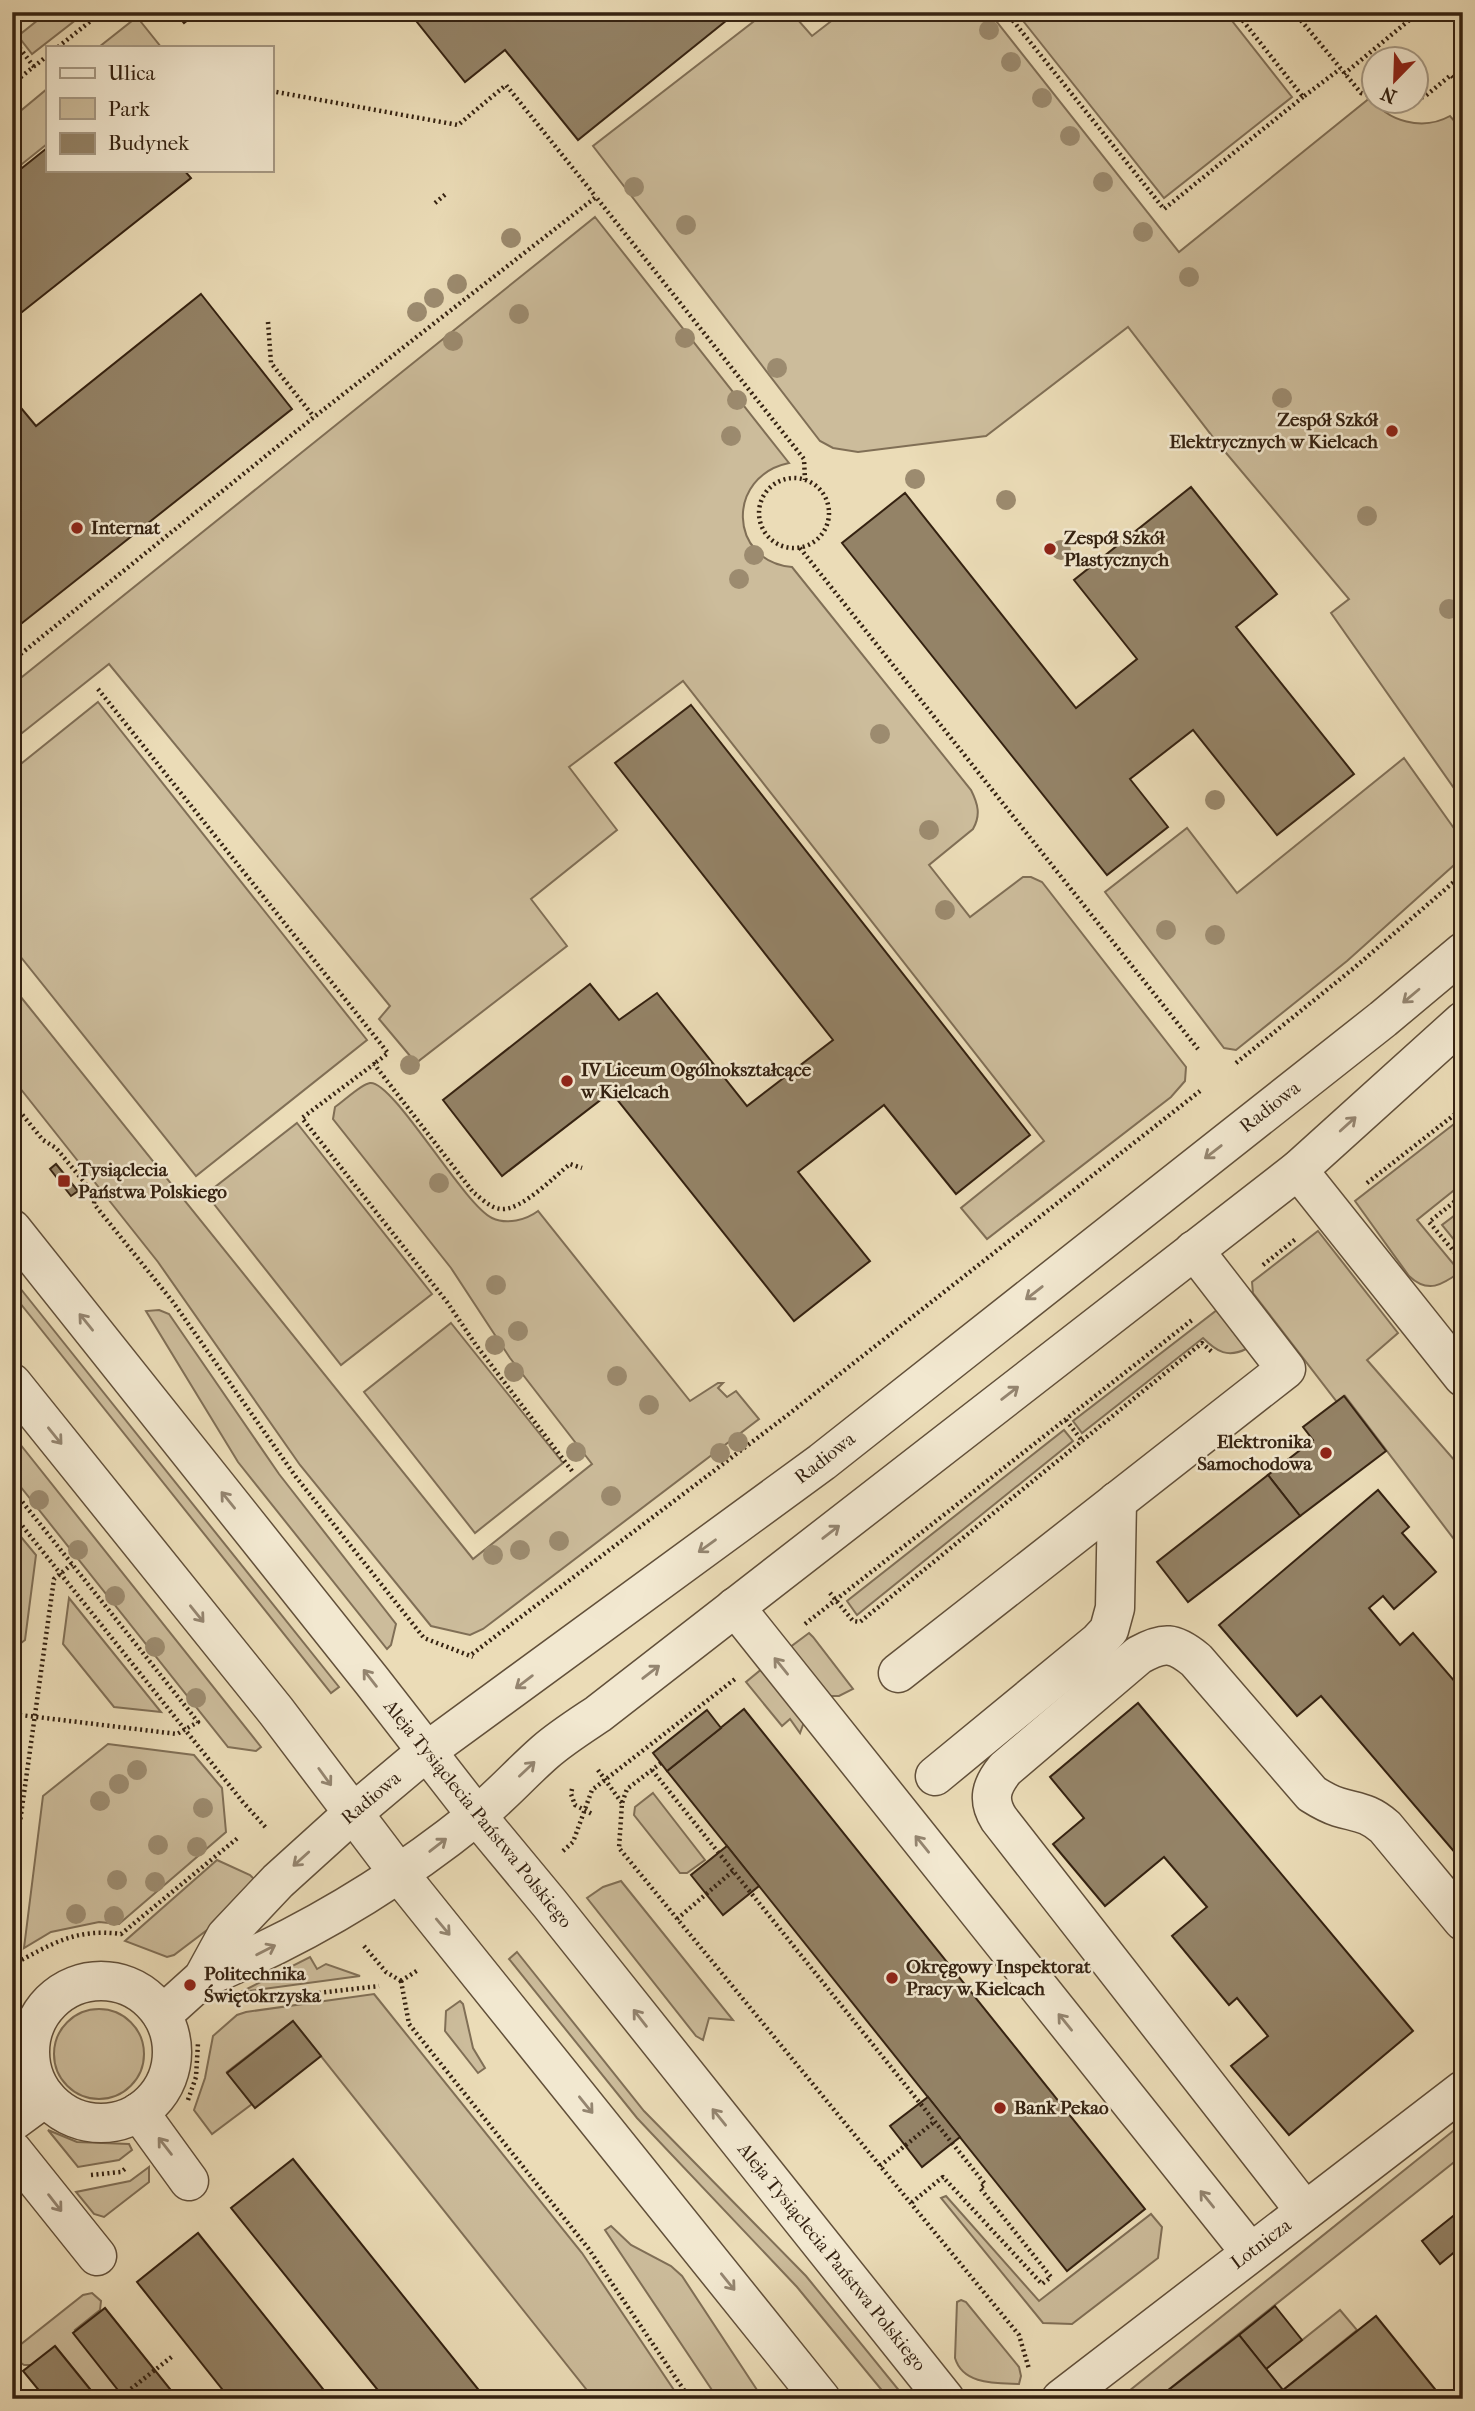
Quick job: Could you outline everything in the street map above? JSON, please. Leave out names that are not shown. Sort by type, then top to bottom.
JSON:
[{"type":"street","name":"Radiowa","points":[[204,1978],[226,1937],[278,1881],[427,1751],[821,1462],[1383,1019],[1463,952]]},
{"type":"street","name":"Radiowa","points":[[162,2015],[204,1978],[284,1941],[400,1875],[477,1816],[547,1750],[598,1714],[1298,1170],[1463,1021]]},
{"type":"street","points":[[1298,1170],[1463,1377]]},
{"type":"street","name":"Aleja Tysiąclecia Państwa Polskiego","points":[[12,1229],[477,1816],[945,2399]]},
{"type":"street","points":[[898,1673],[1286,1369],[1194,1250]]},
{"type":"street","points":[[12,1383],[276,1712],[400,1875],[821,2399]]},
{"type":"street","points":[[935,1776],[1098,1642],[1109,1630],[1115,1608],[1117,1501]]},
{"type":"street","points":[[735,1607],[1250,2252]]},
{"type":"street","points":[[1305,2211],[999,1819],[991,1804],[993,1787],[1005,1769],[1139,1656],[1159,1646],[1175,1646],[1196,1660],[1312,1794],[1334,1806],[1373,1817],[1385,1827],[1463,1921]]},
{"type":"street","points":[[110,1981],[131,1987],[148,1998],[162,2015],[171,2035],[172,2058],[167,2079],[156,2098],[139,2112],[120,2121],[100,2124],[79,2120],[61,2112],[46,2097],[34,2079],[29,2059],[31,2037],[38,2017],[51,2001],[68,1988],[89,1982],[110,1981]]},
{"type":"street","name":"Lotnicza","points":[[1046,2388],[1250,2252],[1463,2090]]},
{"type":"street","points":[[12,2122],[46,2097]]},
{"type":"street","points":[[139,2112],[189,2181]]},
{"type":"street","points":[[12,2150],[97,2256]]},
{"type":"path","points":[[59,46],[102,12]]},
{"type":"path","points":[[1006,12],[1164,209],[1303,97],[1419,12]]},
{"type":"path","points":[[1236,12],[1303,97]]},
{"type":"path","points":[[1294,12],[1360,92]]},
{"type":"path","points":[[13,39],[34,67]]},
{"type":"path","points":[[12,84],[46,57]]},
{"type":"path","points":[[1430,92],[1451,75],[1463,88]]},
{"type":"path","points":[[273,91],[458,125],[506,85],[804,458],[805,480]]},
{"type":"path","points":[[435,203],[447,193]]},
{"type":"path","points":[[12,661],[314,417],[596,197]]},
{"type":"path","points":[[268,323],[271,363],[314,417]]},
{"type":"path","points":[[794,478],[816,485],[828,504],[830,516],[821,537],[800,548],[789,548],[768,537],[758,516],[764,494],[782,480],[794,478]]},
{"type":"path","points":[[800,548],[1198,1049]]},
{"type":"path","points":[[98,689],[387,1053],[302,1118],[447,1302],[476,1345],[572,1471]]},
{"type":"path","points":[[1236,1063],[1344,977],[1463,874]]},
{"type":"path","points":[[374,1064],[473,1192],[485,1202],[502,1209],[519,1205],[570,1164],[582,1168]]},
{"type":"path","points":[[12,1102],[44,1140],[56,1148],[95,1195],[94,1205],[173,1302],[296,1476],[424,1638],[472,1654],[785,1417],[1200,1091]]},
{"type":"path","points":[[1362,1187],[1463,1108]]},
{"type":"path","points":[[1463,1195],[1429,1222],[1463,1262]]},
{"type":"path","points":[[1257,1269],[1304,1232]]},
{"type":"path","points":[[804,1624],[1202,1313]]},
{"type":"path","points":[[825,1587],[853,1620],[860,1622],[1202,1343],[1216,1354]]},
{"type":"path","points":[[1066,1420],[1082,1441]]},
{"type":"path","points":[[12,1489],[198,1722],[177,1734],[12,1714]]},
{"type":"path","points":[[12,1513],[242,1801],[273,1835]]},
{"type":"path","points":[[12,1879],[54,1578],[72,1564]]},
{"type":"path","points":[[556,1857],[572,1842],[592,1790],[742,1674]]},
{"type":"path","points":[[661,1763],[627,1789],[622,1803],[619,1848],[1019,2334],[1046,2388]]},
{"type":"path","points":[[596,1767],[622,1803]]},
{"type":"path","points":[[652,1770],[985,2184],[980,2189],[1051,2277],[1042,2284],[943,2177],[911,2203]]},
{"type":"path","points":[[575,1805],[592,1814]]},
{"type":"path","points":[[12,1965],[62,1939],[98,1931],[121,1934],[239,1837]]},
{"type":"path","points":[[677,1919],[733,1871]]},
{"type":"path","points":[[362,1944],[386,1972],[401,1981],[409,2024],[588,2248],[690,2399]]},
{"type":"path","points":[[265,2000],[379,1986]]},
{"type":"path","points":[[187,2102],[196,2077],[200,2034]]},
{"type":"path","points":[[880,2166],[934,2122]]},
{"type":"path","points":[[84,2175],[121,2172],[131,2164]]},
{"type":"path","points":[[118,2399],[174,2355]]},
{"type":"green space","points":[[48,12],[86,12],[32,54],[18,36]]},
{"type":"green space","points":[[766,12],[791,12],[812,36],[843,12],[989,12],[1179,252],[1360,106],[1360,116],[1392,116],[1406,122],[1429,123],[1450,116],[1463,131],[1463,801],[1331,613],[1349,599],[1216,441],[1128,327],[986,436],[858,452],[833,448],[820,441],[593,146]]},
{"type":"green space","points":[[1016,12],[1225,12],[1292,97],[1164,198]]},
{"type":"green space","points":[[137,17],[160,46],[100,46]]},
{"type":"green space","points":[[46,90],[46,145],[12,172],[12,118]]},
{"type":"green space","points":[[595,217],[789,463],[768,471],[754,484],[745,500],[743,518],[746,535],[756,550],[771,561],[792,567],[971,790],[978,810],[973,829],[929,865],[970,917],[1023,877],[1042,882],[1186,1067],[1185,1081],[1171,1097],[987,1239],[961,1208],[1044,1141],[683,681],[569,767],[617,830],[531,899],[567,946],[416,1063],[379,1019],[390,1006],[109,664],[12,741],[12,685]]},
{"type":"green space","points":[[98,702],[367,1040],[196,1176],[12,946],[12,771]]},
{"type":"green space","points":[[1404,758],[1463,841],[1463,857],[1347,961],[1236,1050],[1224,1048],[1105,892],[1187,828],[1237,893]]},
{"type":"green space","points":[[12,986],[473,1559],[592,1464],[510,1358],[451,1268],[333,1119],[335,1107],[366,1084],[381,1087],[395,1101],[464,1191],[492,1218],[516,1220],[538,1211],[690,1401],[718,1383],[723,1383],[718,1388],[727,1397],[736,1391],[759,1419],[483,1629],[470,1635],[431,1626],[300,1465],[158,1262],[12,1078]]},
{"type":"green space","points":[[1463,1117],[1463,1183],[1417,1220],[1460,1272],[1441,1284],[1422,1285],[1409,1276],[1355,1201]]},
{"type":"green space","points":[[297,1123],[432,1294],[341,1365],[206,1194]]},
{"type":"green space","points":[[1463,1209],[1463,1251],[1442,1225]]},
{"type":"green space","points":[[1318,1231],[1398,1333],[1367,1360],[1463,1470],[1463,1551],[1345,1396],[1337,1402],[1253,1293],[1252,1282]]},
{"type":"green space","points":[[12,1278],[339,1687],[331,1693],[12,1293]]},
{"type":"green space","points":[[159,1310],[169,1314],[279,1474],[396,1624],[391,1645],[387,1649],[238,1462],[146,1311]]},
{"type":"green space","points":[[1217,1310],[1246,1349],[1234,1353],[1223,1352],[1203,1338],[1082,1433],[1073,1421]]},
{"type":"green space","points":[[451,1323],[563,1463],[475,1533],[364,1392]]},
{"type":"green space","points":[[1064,1430],[1073,1441],[857,1615],[847,1601]]},
{"type":"green space","points":[[12,1434],[261,1747],[256,1751],[228,1747],[12,1476]]},
{"type":"green space","points":[[12,1526],[36,1555],[25,1640],[12,1650]]},
{"type":"green space","points":[[69,1598],[161,1712],[114,1707],[63,1644]]},
{"type":"green space","points":[[809,1633],[853,1689],[839,1696],[830,1696],[789,1648]]},
{"type":"green space","points":[[763,1668],[804,1722],[800,1733],[790,1719],[782,1726],[746,1682]]},
{"type":"green space","points":[[108,1744],[194,1755],[222,1788],[226,1832],[119,1924],[99,1922],[51,1932],[24,1948],[43,1796]]},
{"type":"green space","points":[[653,1793],[705,1860],[687,1873],[680,1873],[634,1815],[635,1807]]},
{"type":"green space","points":[[217,1860],[255,1880],[211,1927],[174,1955],[167,1957],[125,1941]]},
{"type":"green space","points":[[621,1881],[733,2020],[709,2018],[703,2040],[696,2036],[587,1898],[603,1887]]},
{"type":"green space","points":[[517,1952],[644,2111],[806,2276],[906,2399],[889,2399],[797,2287],[637,2118],[509,1959]]},
{"type":"green space","points":[[310,1957],[317,1969],[326,1964],[360,1976],[241,1992]]},
{"type":"green space","points":[[374,1994],[582,2253],[680,2399],[594,2399],[293,2021],[227,2072],[252,2104],[212,2134],[194,2110],[205,2078],[213,2036],[237,2015]]},
{"type":"green space","points":[[460,2001],[473,2048],[485,2068],[478,2073],[445,2031],[446,2011]]},
{"type":"green space","points":[[99,2009],[116,2012],[131,2022],[141,2037],[144,2054],[141,2071],[131,2086],[116,2096],[99,2099],[82,2096],[67,2086],[57,2071],[54,2054],[57,2037],[67,2022],[82,2012]]},
{"type":"green space","points":[[1463,2123],[1463,2155],[1162,2395],[1165,2399],[1119,2399]]},
{"type":"green space","points":[[48,2130],[77,2142],[129,2144],[132,2150],[119,2160],[78,2167]]},
{"type":"green space","points":[[149,2167],[149,2182],[104,2217],[94,2214],[76,2192],[130,2181]]},
{"type":"green space","points":[[946,2196],[1039,2301],[1151,2214],[1162,2227],[1158,2258],[1072,2324],[1043,2323],[941,2198]]},
{"type":"green space","points":[[611,2226],[631,2245],[671,2266],[682,2276],[763,2399],[718,2399],[605,2230]]},
{"type":"green space","points":[[92,2293],[101,2301],[100,2310],[75,2330],[126,2389],[114,2399],[98,2399],[56,2347],[31,2365],[24,2365],[17,2356],[20,2345],[83,2295]]},
{"type":"green space","points":[[957,2302],[966,2302],[1019,2367],[1019,2384],[981,2381],[959,2367],[955,2358]]},
{"type":"green space","points":[[1340,2310],[1357,2330],[1283,2390],[1266,2369]]},
{"type":"building","points":[[175,12],[198,12],[184,23]]},
{"type":"building","points":[[409,12],[737,12],[578,140],[505,50],[465,82]]},
{"type":"building","points":[[46,149],[46,172],[186,172],[191,178],[12,320],[12,176]]},
{"type":"building","name":"Internat","points":[[201,294],[292,409],[12,631],[12,397],[36,426]]},
{"type":"building","points":[[1191,487],[1277,594],[1236,627],[1354,774],[1277,835],[1193,730],[1130,779],[1168,827],[1107,875],[842,543],[905,493],[1076,708],[1137,659],[1074,580]]},
{"type":"building","name":"IV Liceum Ogólnokształcące w Kielcach","points":[[691,705],[1030,1135],[956,1194],[884,1105],[798,1172],[870,1261],[794,1321],[611,1092],[502,1176],[443,1100],[590,984],[619,1020],[657,993],[747,1106],[833,1040],[615,763]]},
{"type":"building","points":[[56,1164],[78,1191],[71,1196],[50,1169]]},
{"type":"building","points":[[1344,1396],[1386,1451],[1300,1516],[1268,1475],[1313,1440],[1303,1427]]},
{"type":"building","points":[[1268,1475],[1300,1516],[1188,1602],[1157,1562]]},
{"type":"building","points":[[1378,1490],[1409,1527],[1402,1533],[1436,1572],[1394,1609],[1383,1596],[1369,1608],[1400,1645],[1413,1633],[1463,1691],[1463,1862],[1321,1696],[1297,1716],[1219,1625]]},
{"type":"building","points":[[1138,1703],[1413,2031],[1289,2135],[1231,2066],[1268,2036],[1237,1998],[1229,2005],[1172,1936],[1207,1907],[1164,1857],[1105,1906],[1053,1844],[1084,1818],[1050,1777]]},
{"type":"building","points":[[744,1709],[1145,2209],[1067,2271],[667,1771]]},
{"type":"building","points":[[707,1710],[721,1728],[667,1771],[653,1753]]},
{"type":"building","points":[[727,1846],[759,1886],[723,1915],[691,1875]]},
{"type":"building","points":[[293,2021],[321,2056],[255,2108],[227,2073]]},
{"type":"building","points":[[928,2097],[960,2137],[922,2167],[890,2126]]},
{"type":"building","points":[[293,2159],[486,2399],[385,2399],[231,2208]]},
{"type":"building","points":[[1463,2208],[1463,2245],[1440,2264],[1422,2241]]},
{"type":"building","points":[[198,2233],[331,2399],[230,2399],[137,2282]]},
{"type":"building","points":[[1275,2306],[1302,2340],[1266,2369],[1239,2335]]},
{"type":"building","points":[[105,2308],[178,2399],[125,2399],[73,2333]]},
{"type":"building","points":[[1376,2316],[1443,2399],[1165,2399],[1162,2395],[1239,2335],[1283,2390]]},
{"type":"building","points":[[55,2346],[98,2399],[46,2399],[23,2371]]},
{"type":"place","name":"Zespół Szkół Elektrycznych w Kielcach","points":[[1392,431]]},
{"type":"place","name":"Internat","points":[[77,528]]},
{"type":"place","name":"Zespół Szkół Plastycznych","points":[[1050,549]]},
{"type":"place","name":"IV Liceum Ogólnokształcące w Kielcach","points":[[567,1081]]},
{"type":"place","name":"Tysiąclecia Państwa Polskiego","points":[[64,1181]]},
{"type":"place","name":"Elektronika Samochodowa","points":[[1326,1453]]},
{"type":"place","name":"Okręgowy Inspektorat Pracy w Kielcach","points":[[892,1978]]},
{"type":"place","name":"Politechnika Świętokrzyska","points":[[190,1985]]},
{"type":"place","name":"Bank Pekao","points":[[1000,2108]]}]
